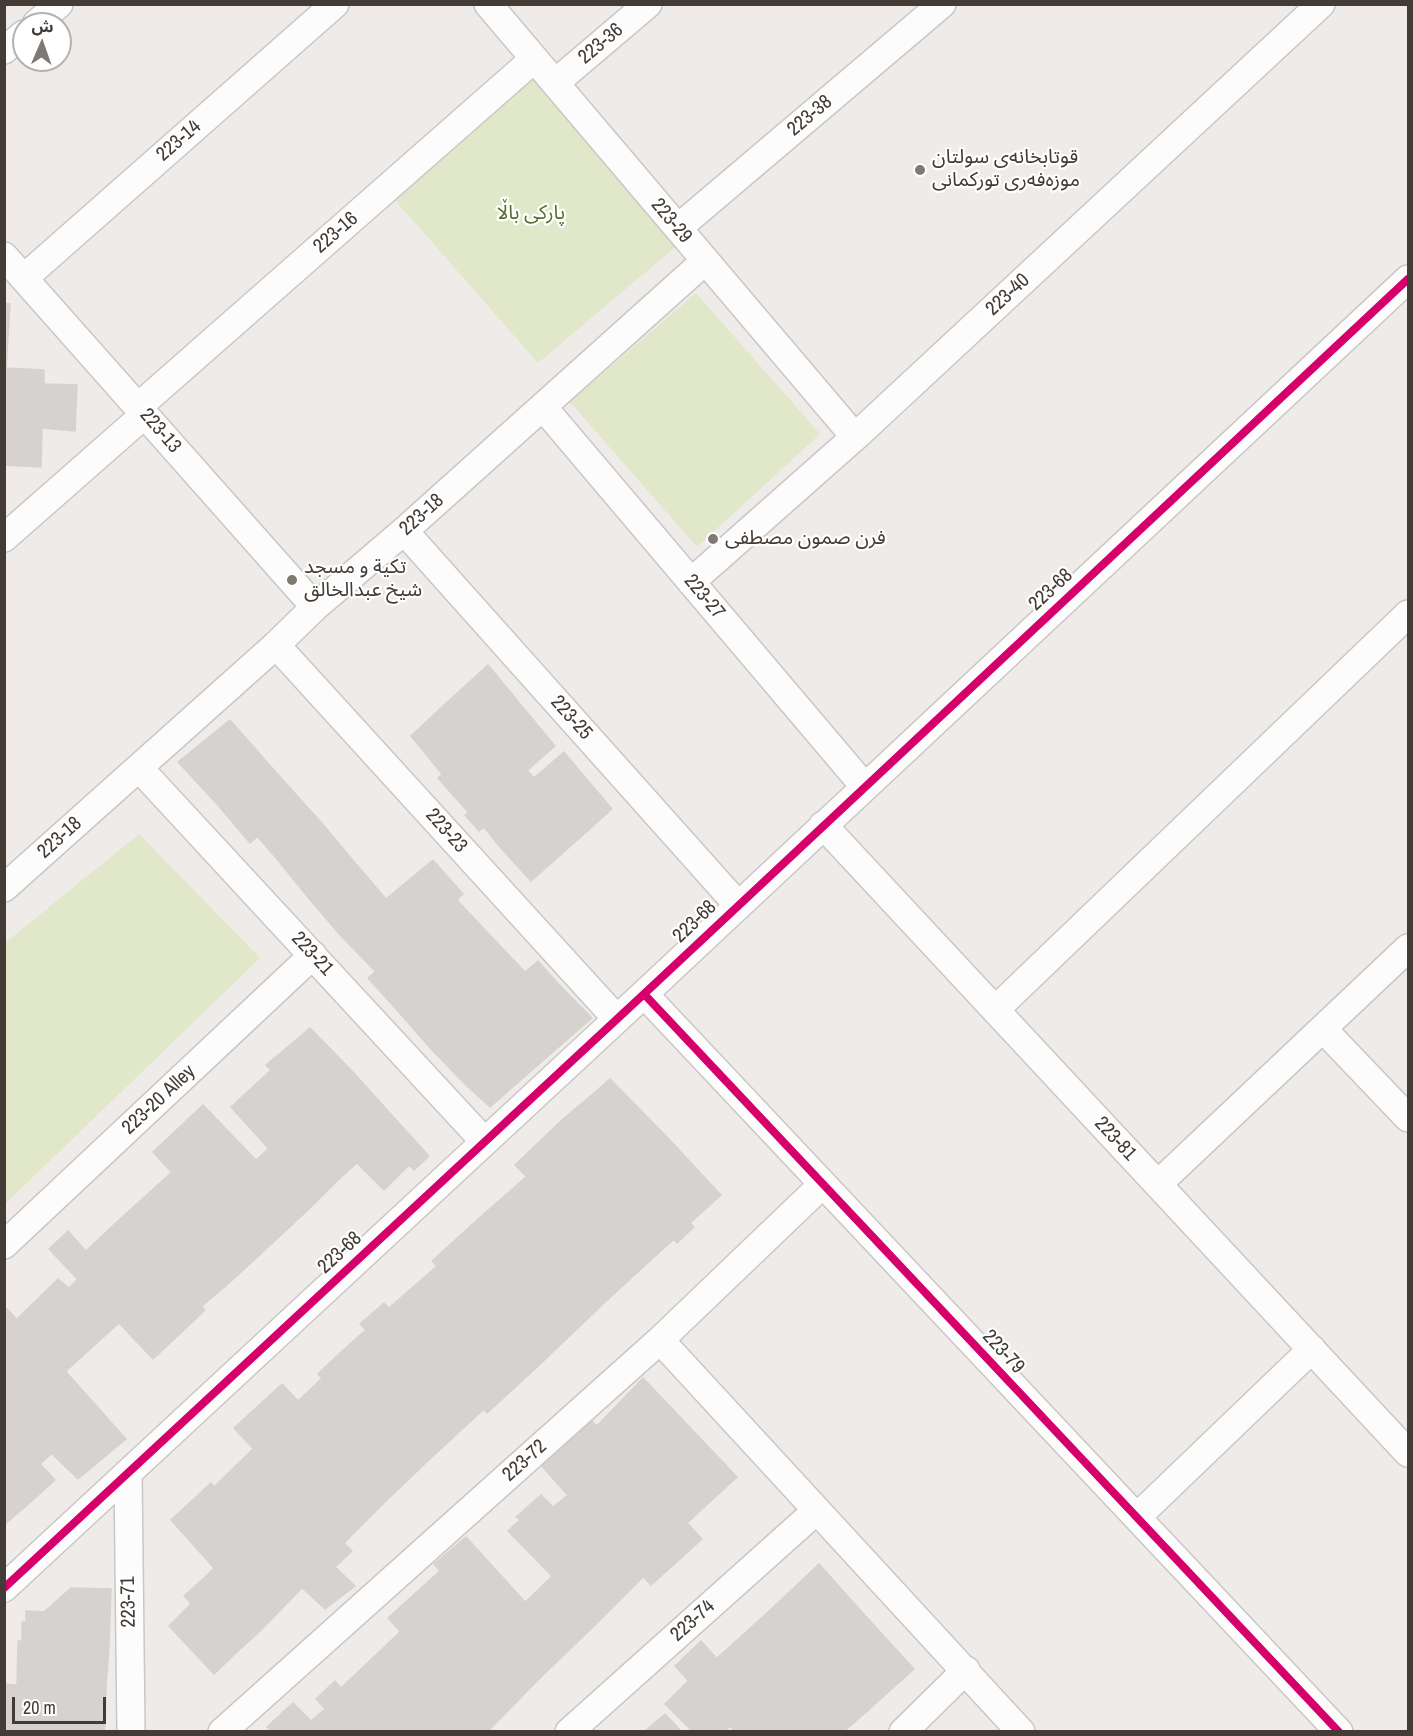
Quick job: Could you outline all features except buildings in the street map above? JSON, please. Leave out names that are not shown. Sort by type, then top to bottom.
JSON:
[{"type":"street","name":"223-14","points":[[24,278],[335,4]]},
{"type":"street","name":"223-29","points":[[488,4],[855,437]]},
{"type":"street","name":"223-36","points":[[555,83],[648,4]]},
{"type":"street","name":"223-38","points":[[678,228],[942,4]]},
{"type":"street","name":"223-40","points":[[691,582],[855,437],[1321,4]]},
{"type":"street","name":"223-16","points":[[4,538],[141,411],[534,59]]},
{"type":"street","name":"223-13","points":[[4,256],[315,607]]},
{"type":"street","name":"223-18","points":[[4,888],[276,645],[315,607],[404,531],[705,261]]},
{"type":"street","name":"223-68","points":[[4,1588],[644,994],[1408,279]]},
{"type":"street","name":"223-27","points":[[543,407],[864,786]]},
{"type":"street","name":"223-25","points":[[404,531],[738,904]]},
{"type":"street","points":[[995,1010],[1408,614]]},
{"type":"street","name":"223-23","points":[[276,645],[616,1018]]},
{"type":"street","name":"223-21","points":[[139,768],[484,1141]]},
{"type":"street","name":"223-81","points":[[823,825],[1408,1453]]},
{"type":"street","points":[[1158,1184],[1408,948]]},
{"type":"street","name":"223-20 Alley","points":[[4,1245],[313,955]]},
{"type":"street","name":"223-79","points":[[644,994],[1339,1731]]},
{"type":"street","points":[[1323,1029],[1408,1119]]},
{"type":"street","name":"223-72","points":[[222,1731],[660,1340],[823,1184]]},
{"type":"street","points":[[660,1340],[1021,1731]]},
{"type":"street","points":[[1137,1517],[1312,1349]]},
{"type":"street","name":"223-71","points":[[128,1473],[131,1731]]},
{"type":"street","name":"223-74","points":[[569,1731],[816,1511]]},
{"type":"street","points":[[903,1731],[966,1670]]},
{"type":"green space","name":"پارکی باڵا","points":[[531,74],[680,243],[538,363],[395,200]]},
{"type":"green space","points":[[696,293],[820,434],[697,547],[570,402]]},
{"type":"green space","points":[[139,834],[260,958],[5,1204],[5,943]]},
{"type":"cycle path","points":[[4,1588],[644,994],[1408,279]]},
{"type":"cycle path","points":[[644,994],[1339,1732]]},
{"type":"place","name":"قوتابخانەی سولتان موزەفەری تورکمانی","points":[[920,170]]},
{"type":"place","name":"فرن صمون مصطفى","points":[[713,539]]},
{"type":"place","name":"تكية و مسجد شيخ عبدالخالق","points":[[292,580]]}]
